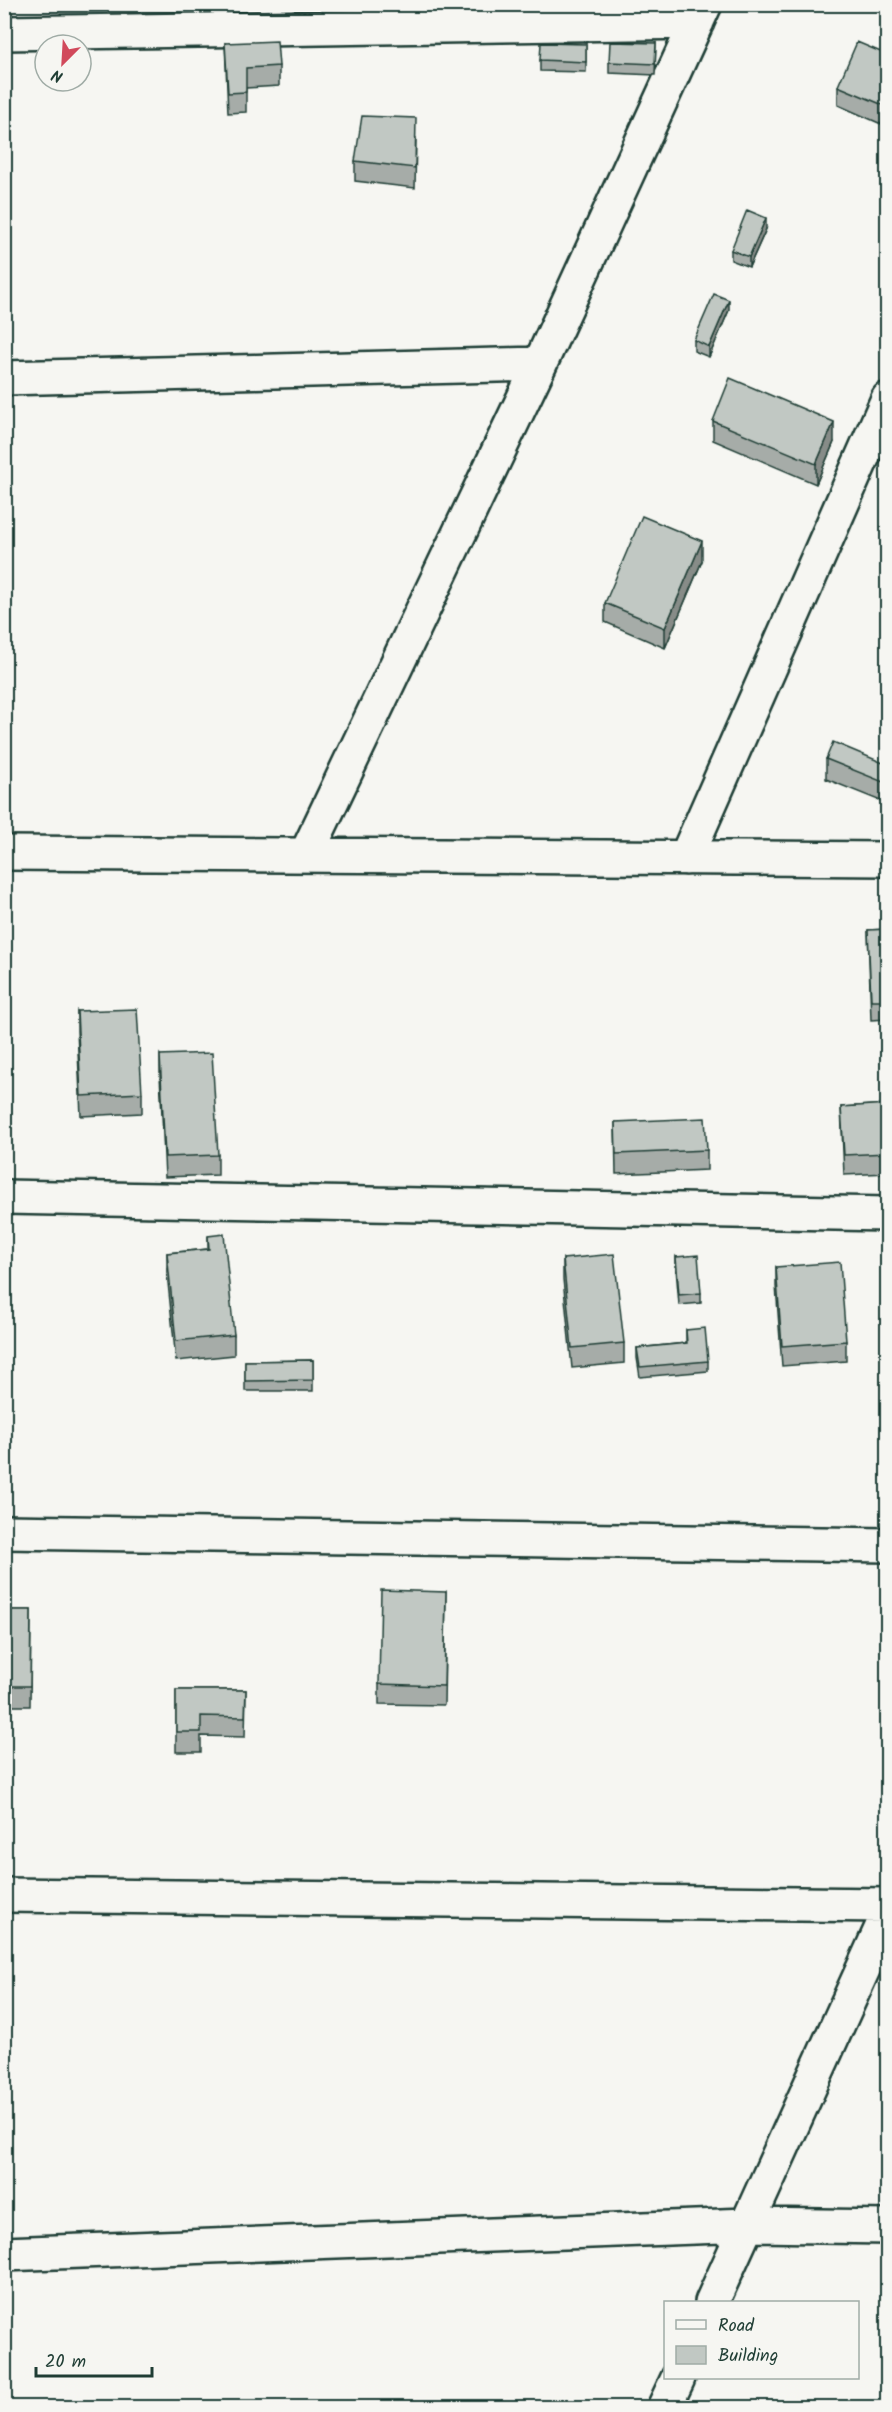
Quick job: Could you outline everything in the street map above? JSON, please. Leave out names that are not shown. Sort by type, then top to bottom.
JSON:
[{"type":"street","points":[[4,33],[701,13],[540,364],[306,855]]},
{"type":"street","points":[[4,378],[540,364]]},
{"type":"street","points":[[686,858],[888,399]]},
{"type":"street","points":[[4,853],[888,859]]},
{"type":"street","points":[[4,1197],[888,1214]]},
{"type":"street","points":[[4,1532],[888,1545]]},
{"type":"street","points":[[4,1895],[888,1905]]},
{"type":"street","points":[[712,2301],[888,1914]]},
{"type":"street","points":[[4,2254],[747,2225],[888,2227]]},
{"type":"street","points":[[664,2408],[678,2379]]},
{"type":"building","points":[[277,41],[279,66],[246,68],[246,92],[228,93],[225,43]]},
{"type":"building","points":[[610,42],[656,43],[655,64],[609,62]]},
{"type":"building","points":[[857,42],[888,55],[888,107],[838,86]]},
{"type":"building","points":[[541,43],[586,44],[586,62],[540,60]]},
{"type":"building","points":[[362,116],[416,118],[415,168],[355,161]]},
{"type":"building","points":[[747,210],[766,218],[749,257],[731,250]]},
{"type":"building","points":[[714,294],[729,300],[709,347],[694,340]]},
{"type":"building","points":[[730,378],[834,422],[816,464],[713,421]]},
{"type":"building","points":[[642,516],[702,541],[665,628],[605,603]]},
{"type":"building","points":[[833,742],[888,765],[888,784],[826,759]]},
{"type":"building","points":[[888,929],[888,1000],[871,1000],[868,930]]},
{"type":"building","points":[[137,1009],[142,1093],[81,1096],[77,1011]]},
{"type":"building","points":[[212,1053],[218,1155],[165,1157],[160,1055]]},
{"type":"building","points":[[888,1104],[888,1153],[844,1155],[841,1107]]},
{"type":"building","points":[[705,1118],[707,1150],[616,1154],[615,1122]]},
{"type":"building","points":[[224,1234],[234,1335],[176,1341],[167,1253],[209,1249],[208,1236]]},
{"type":"building","points":[[614,1254],[624,1343],[572,1348],[563,1259]]},
{"type":"building","points":[[698,1255],[701,1293],[679,1295],[676,1257]]},
{"type":"building","points":[[840,1262],[846,1341],[782,1346],[776,1267]]},
{"type":"building","points":[[705,1328],[708,1361],[640,1367],[637,1348],[687,1343],[686,1330]]},
{"type":"building","points":[[313,1360],[313,1380],[245,1381],[245,1361]]},
{"type":"building","points":[[381,1590],[446,1592],[444,1686],[379,1684]]},
{"type":"building","points":[[4,1610],[31,1610],[30,1686],[4,1686]]},
{"type":"building","points":[[176,1690],[246,1690],[245,1717],[201,1716],[201,1732],[176,1732]]}]
